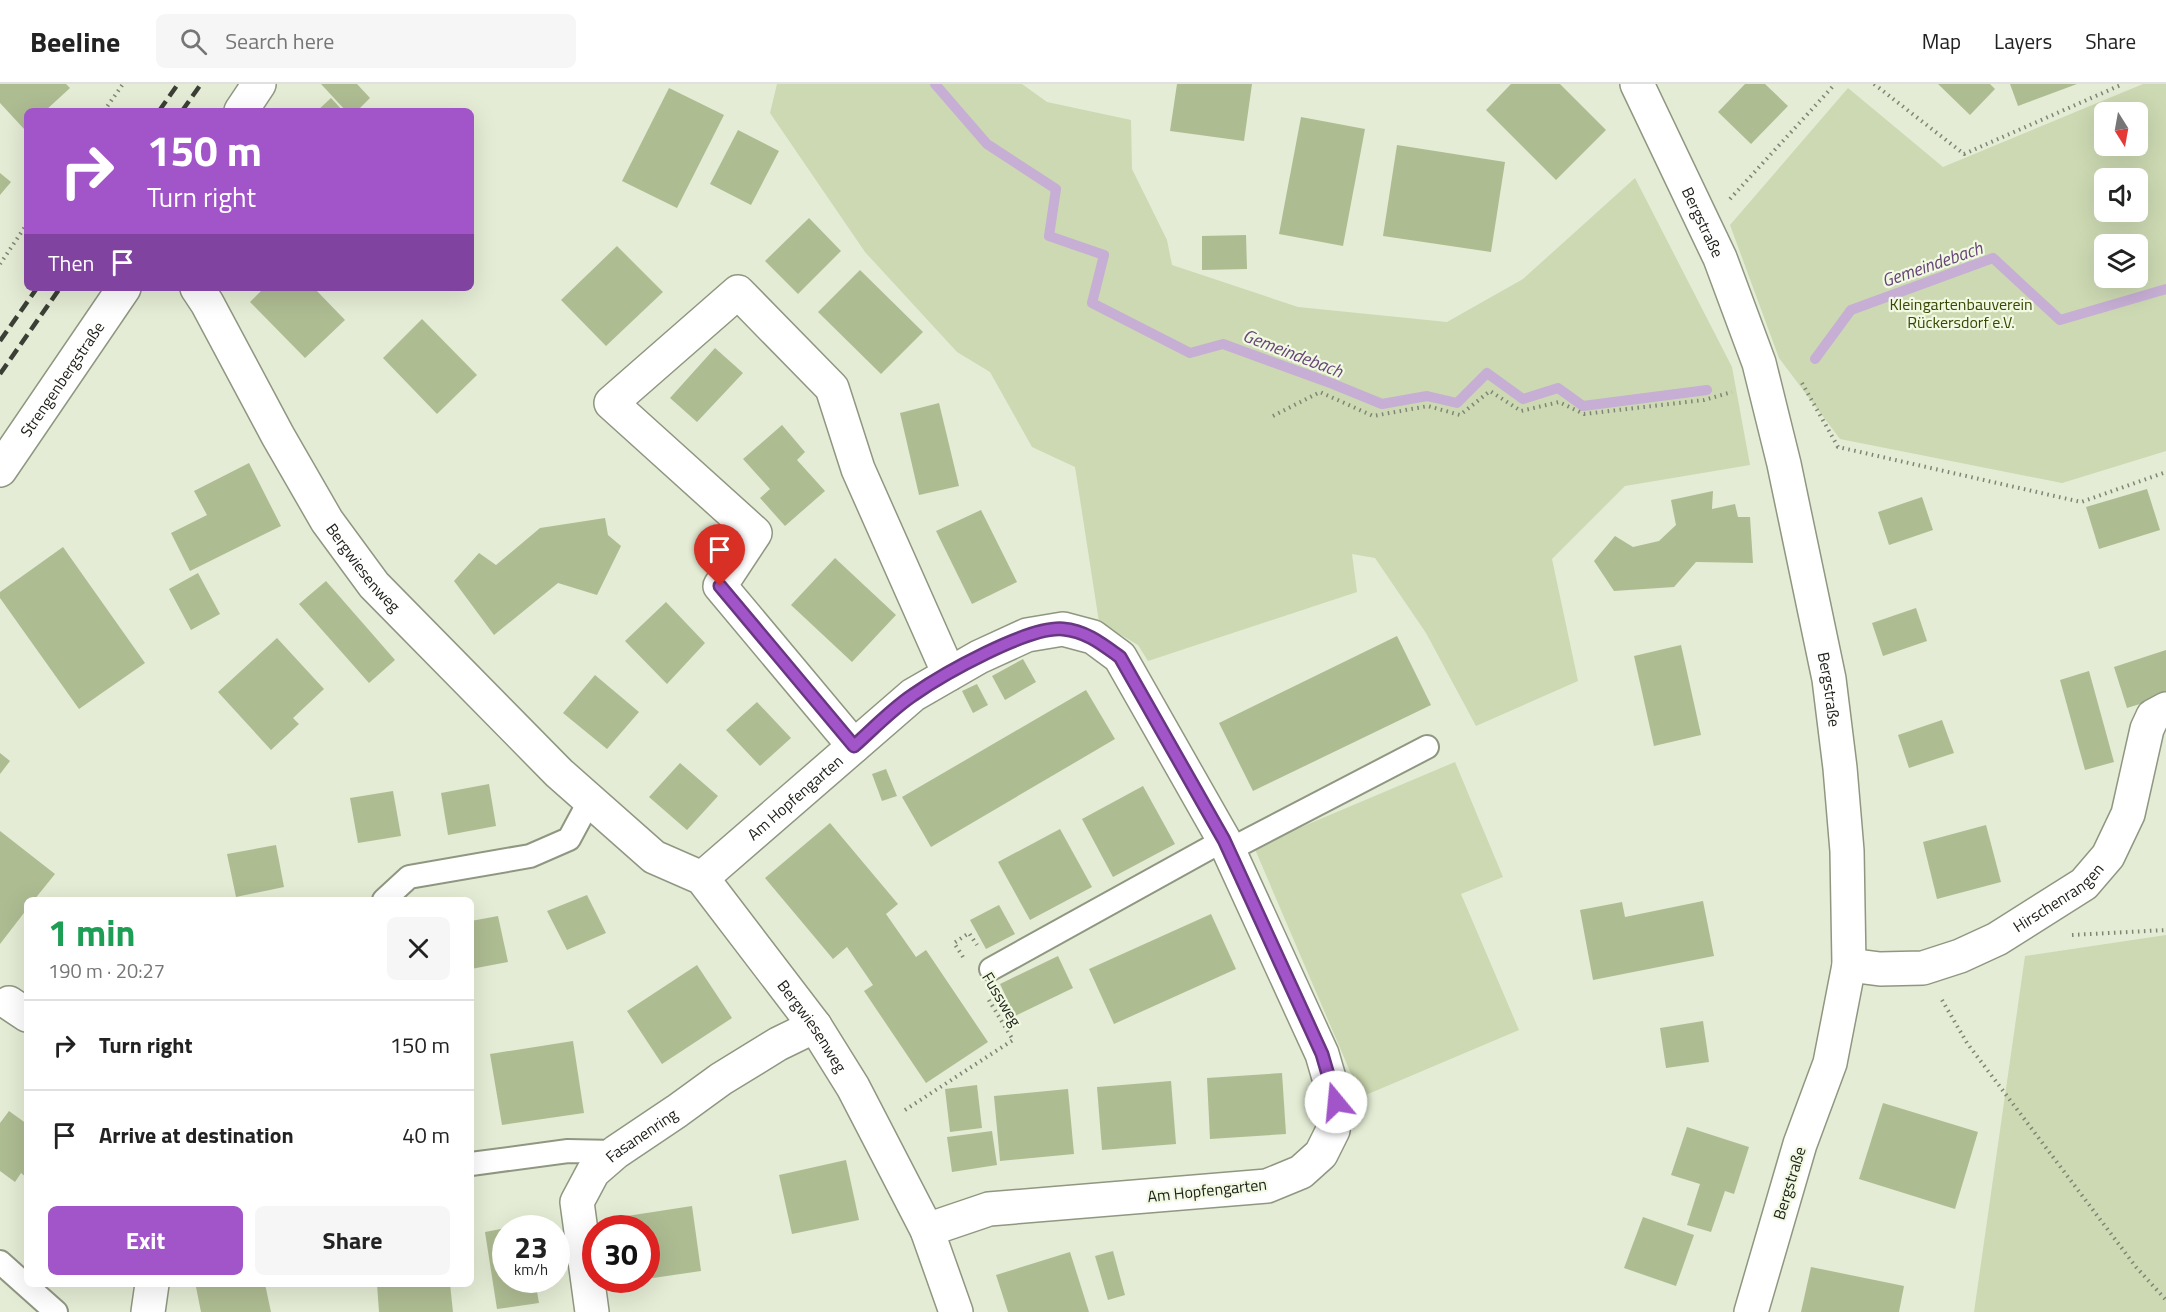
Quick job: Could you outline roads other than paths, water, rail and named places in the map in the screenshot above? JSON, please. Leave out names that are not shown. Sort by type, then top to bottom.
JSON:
[{"type":"street","points":[[243,108],[259,84]]},
{"type":"street","name":"Bergstraße","points":[[1637,84],[1720,258],[1759,363],[1785,464],[1829,679],[1840,768],[1847,851],[1849,965],[1830,1063],[1800,1144],[1750,1312]]},
{"type":"street","name":"Strengenbergstraße","points":[[0,470],[122,291]]},
{"type":"street","name":"Bergwiesenweg","points":[[199,291],[327,521],[374,585],[559,773],[654,857],[702,878],[815,1026],[853,1087],[927,1230],[956,1312]]},
{"type":"street","points":[[854,746],[720,586],[755,533],[611,403],[738,292],[832,387],[858,470],[949,674]]},
{"type":"street","name":"Am Hopfengarten","points":[[702,878],[912,695],[979,657],[1027,635],[1063,629],[1093,637],[1120,657],[1226,845],[1322,1054],[1336,1102],[1333,1130],[1321,1154],[1301,1172],[1267,1186],[989,1209],[927,1230]]},
{"type":"street","name":"Hirschenrangen","points":[[1849,965],[1880,969],[1923,968],[1960,956],[1996,939],[2084,884],[2108,856],[2128,814],[2147,729],[2153,716],[2166,709]]},
{"type":"street","name":"Fasanenring","points":[[592,1312],[577,1202],[593,1172],[616,1152],[721,1078],[778,1044],[815,1026]]},
{"type":"street","points":[[148,1312],[152,1287]]},
{"type":"lane","points":[[991,969],[1226,845],[1427,747]]},
{"type":"lane","points":[[387,897],[409,877],[530,856],[569,839],[590,800]]},
{"type":"lane","points":[[474,1164],[568,1151],[616,1152]]},
{"type":"lane","points":[[0,1262],[24,1283]]},
{"type":"lane","points":[[28,1287],[56,1312]]},
{"type":"waterway","name":"Gemeindebach","points":[[935,84],[987,144],[1056,189],[1049,236],[1104,255],[1092,303],[1190,353],[1223,344],[1382,404],[1427,396],[1457,403],[1487,373],[1523,399],[1558,388],[1583,406],[1707,390]]},
{"type":"waterway","name":"Gemeindebach","points":[[1815,359],[1851,310],[1993,258],[2060,320],[2166,289]]},
{"type":"railway","points":[[161,108],[178,84]]},
{"type":"railway","points":[[184,108],[201,84]]},
{"type":"railway","points":[[0,341],[35,291]]},
{"type":"railway","points":[[0,374],[58,291]]},
{"type":"park label","name":"Kleingartenbauverein Rückersdorf e.V.","points":[[1961,313]]}]
